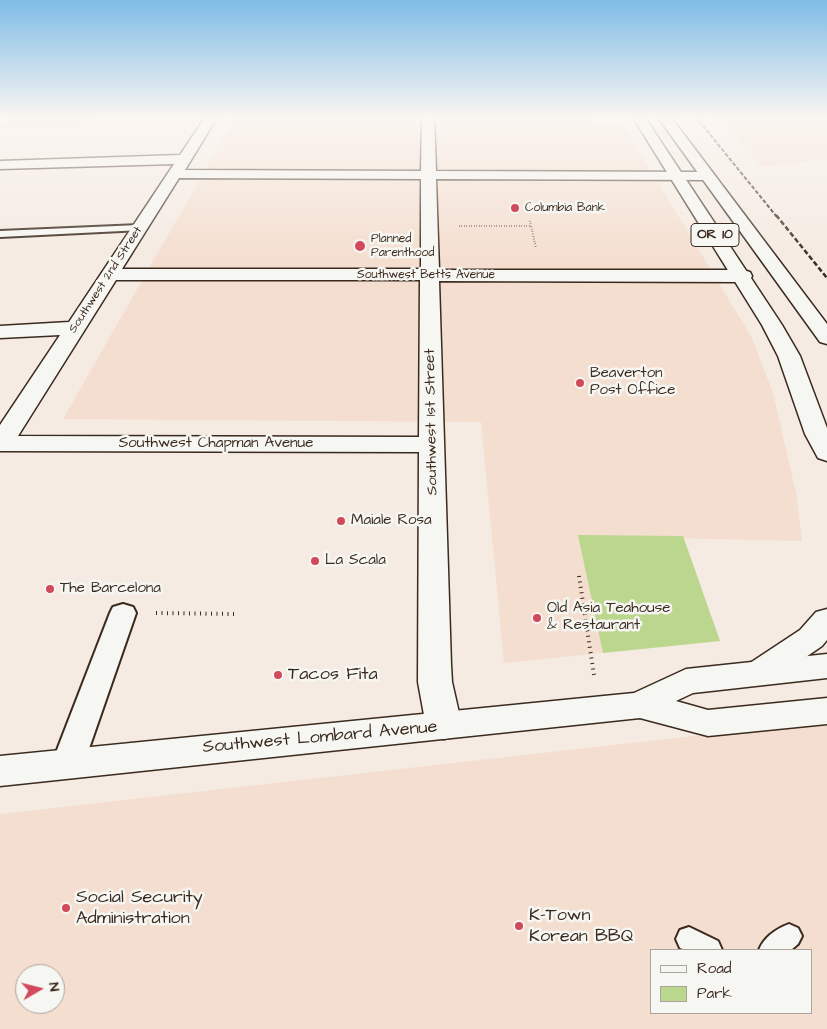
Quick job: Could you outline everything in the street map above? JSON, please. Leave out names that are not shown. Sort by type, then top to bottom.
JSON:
[{"type":"street","points":[[0,165],[30,164]]},
{"type":"street","name":"Southwest 2nd Street","points":[[0,443],[181,164]]},
{"type":"street","name":"Southwest 1st Street","points":[[430,164],[434,682],[444,726]]},
{"type":"street","name":"OR 10","points":[[669,164],[742,276],[789,356],[817,434],[827,452]]},
{"type":"street","name":"OR 10","points":[[699,164],[827,338]]},
{"type":"street","points":[[174,174],[708,176]]},
{"type":"street","name":"Southwest Betts Avenue","points":[[110,274],[742,276]]},
{"type":"street","points":[[0,332],[75,328]]},
{"type":"street","name":"Southwest Chapman Avenue","points":[[0,443],[432,445]]},
{"type":"street","points":[[68,764],[123,613]]},
{"type":"street","points":[[759,673],[811,638],[827,620]]},
{"type":"street","name":"Southwest Lombard Avenue","points":[[640,705],[686,681],[827,666]]},
{"type":"street","name":"Southwest Lombard Avenue","points":[[0,771],[640,705],[708,723],[827,711]]},
{"type":"lane","points":[[0,234],[139,228]]},
{"type":"path","points":[[530,221],[537,254]]},
{"type":"path","points":[[464,226],[531,226]]},
{"type":"path","points":[[579,576],[599,709]]},
{"type":"path","points":[[123,613],[234,614]]},
{"type":"shaded area","points":[[209,164],[647,164],[752,338],[773,393],[796,493],[802,541],[579,536],[603,653],[504,663],[481,422],[63,419]]},
{"type":"shaded area","points":[[759,164],[786,164],[762,167]]},
{"type":"shaded area","points":[[827,721],[827,1029],[0,1029],[0,814]]},
{"type":"green space","points":[[578,535],[683,536],[720,641],[603,653]]},
{"type":"railway","points":[[734,164],[777,217]]},
{"type":"railway","points":[[776,215],[827,278]]},
{"type":"place","name":"Columbia Bank","points":[[515,208]]},
{"type":"place","name":"Planned Parenthood","points":[[360,246]]},
{"type":"place","name":"Beaverton Post Office","points":[[580,383]]},
{"type":"place","name":"Maiale Rosa","points":[[341,521]]},
{"type":"place","name":"La Scala","points":[[315,561]]},
{"type":"place","name":"The Barcelona","points":[[50,589]]},
{"type":"place","name":"Old Asia Teahouse & Restaurant","points":[[537,618]]},
{"type":"place","name":"Tacos Fita","points":[[278,675]]},
{"type":"place","name":"Social Security Administration","points":[[66,908]]},
{"type":"place","name":"K-Town Korean BBQ","points":[[519,926]]}]
